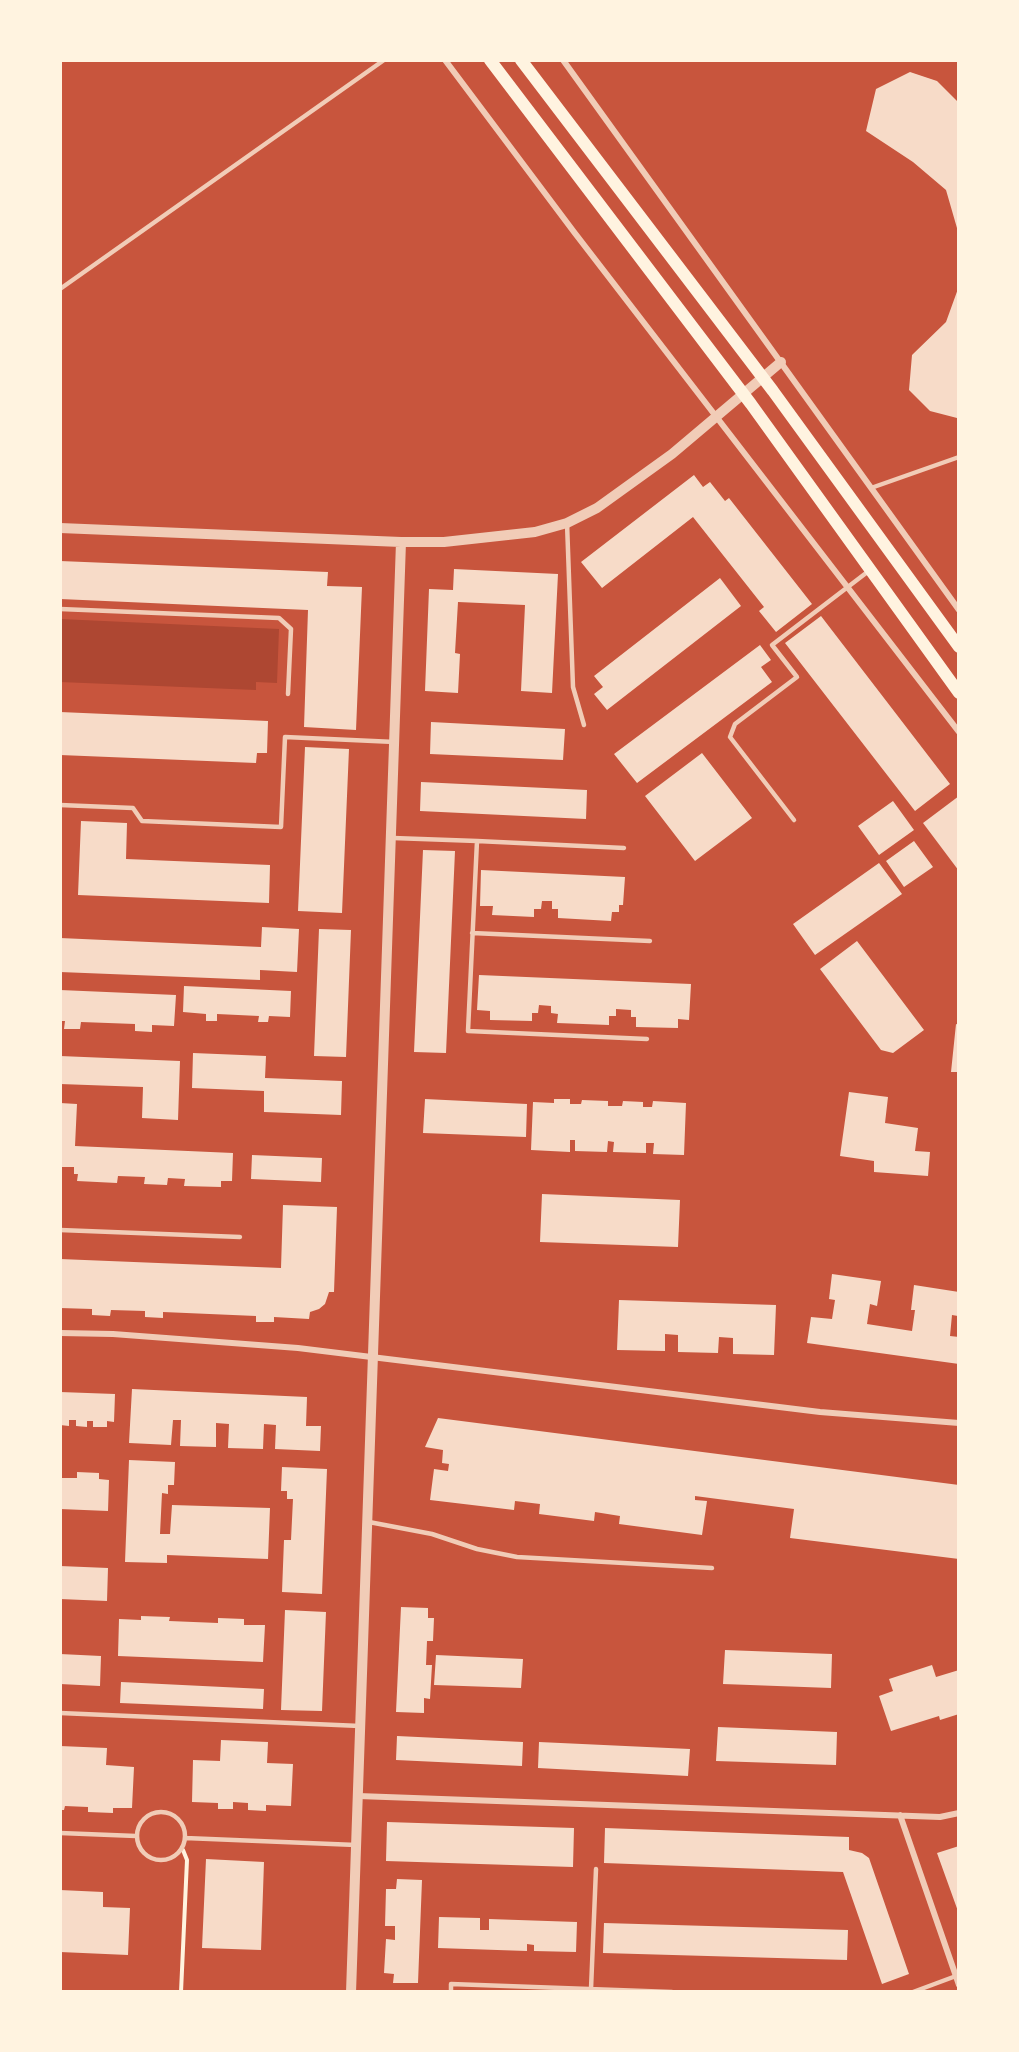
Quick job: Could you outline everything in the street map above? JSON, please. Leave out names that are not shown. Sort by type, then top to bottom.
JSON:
[{"type":"main road","points":[[490,60],[751,404],[959,693]]},
{"type":"main road","points":[[521,60],[773,391],[959,647]]},
{"type":"street","points":[[446,60],[581,241],[959,732]]},
{"type":"street","points":[[563,60],[959,610]]},
{"type":"street","points":[[60,528],[401,542],[444,542],[535,532],[567,523],[597,508],[672,454],[781,362]]},
{"type":"street","points":[[351,1992],[401,542]]},
{"type":"street","points":[[60,1333],[113,1334],[287,1347],[820,1412],[959,1424]]},
{"type":"street","points":[[358,1797],[940,1817],[959,1813]]},
{"type":"street","points":[[900,1815],[959,1985]]},
{"type":"lane","points":[[60,289],[384,60]]},
{"type":"lane","points":[[872,488],[959,456]]},
{"type":"lane","points":[[567,523],[573,687],[584,725]]},
{"type":"lane","points":[[794,820],[730,737],[735,724],[797,677],[772,645],[870,570]]},
{"type":"lane","points":[[60,609],[279,618],[291,629],[288,694]]},
{"type":"lane","points":[[60,805],[133,808],[142,821],[281,827],[285,737],[394,742]]},
{"type":"lane","points":[[391,838],[624,848]]},
{"type":"lane","points":[[477,841],[468,1031],[647,1039]]},
{"type":"lane","points":[[472,933],[650,941]]},
{"type":"lane","points":[[60,1230],[240,1237]]},
{"type":"lane","points":[[367,1522],[432,1534],[477,1550],[517,1557],[712,1568]]},
{"type":"lane","points":[[60,1713],[360,1726]]},
{"type":"lane","points":[[167,1812],[180,1822],[185,1838],[182,1847],[173,1857],[158,1860],[143,1853],[136,1836],[143,1819],[150,1814],[167,1812]]},
{"type":"lane","points":[[60,1833],[136,1836]]},
{"type":"lane","points":[[185,1838],[356,1845]]},
{"type":"lane","points":[[591,1989],[596,1869]]},
{"type":"lane","points":[[913,1992],[956,1976]]},
{"type":"lane","points":[[451,1992],[451,1984],[672,1992]]},
{"type":"path","points":[[182,1847],[187,1860],[182,1992]]},
{"type":"shaded area","points":[[60,619],[279,629],[277,683],[256,682],[256,690],[60,682]]},
{"type":"building","points":[[910,72],[937,81],[959,103],[959,235],[946,190],[913,162],[866,131],[876,89]]},
{"type":"building","points":[[959,286],[959,417],[957,418],[930,411],[909,390],[912,355],[946,322]]},
{"type":"building","points":[[694,475],[703,487],[710,482],[725,501],[729,498],[812,604],[776,632],[759,611],[764,607],[693,517],[602,588],[581,562]]},
{"type":"building","points":[[60,561],[328,572],[327,586],[362,587],[356,730],[304,727],[308,610],[60,599]]},
{"type":"building","points":[[454,569],[558,574],[552,693],[521,691],[525,605],[458,602],[455,653],[460,654],[458,693],[425,691],[429,589],[453,590]]},
{"type":"building","points":[[720,578],[741,606],[607,710],[594,694],[603,687],[594,676]]},
{"type":"building","points":[[821,616],[950,784],[915,811],[785,643]]},
{"type":"building","points":[[760,645],[771,660],[761,667],[772,682],[637,783],[614,754]]},
{"type":"building","points":[[60,712],[268,721],[267,753],[257,753],[256,763],[60,755]]},
{"type":"building","points":[[431,722],[565,729],[563,760],[430,754]]},
{"type":"building","points":[[305,747],[349,749],[342,913],[298,911]]},
{"type":"building","points":[[702,753],[752,818],[695,861],[645,796]]},
{"type":"building","points":[[421,782],[587,790],[586,819],[420,811]]},
{"type":"building","points":[[959,796],[959,871],[923,823]]},
{"type":"building","points":[[893,801],[914,830],[879,855],[858,826]]},
{"type":"building","points":[[81,821],[127,823],[126,859],[270,865],[269,903],[78,895]]},
{"type":"building","points":[[914,841],[933,867],[904,887],[886,861]]},
{"type":"building","points":[[423,850],[455,851],[446,1053],[414,1052]]},
{"type":"building","points":[[879,863],[902,894],[815,955],[793,924]]},
{"type":"building","points":[[481,870],[625,877],[623,905],[619,905],[619,912],[612,912],[611,921],[558,918],[558,909],[552,909],[552,901],[542,901],[541,909],[534,909],[534,917],[492,915],[493,906],[480,906]]},
{"type":"building","points":[[262,927],[299,929],[297,972],[260,970],[260,980],[60,972],[60,938],[261,947]]},
{"type":"building","points":[[319,929],[351,930],[346,1057],[314,1056]]},
{"type":"building","points":[[857,941],[924,1030],[893,1053],[881,1050],[820,969]]},
{"type":"building","points":[[479,975],[691,984],[689,1020],[678,1019],[678,1028],[636,1027],[636,1017],[631,1017],[631,1010],[616,1009],[616,1016],[609,1016],[609,1025],[557,1023],[558,1014],[551,1013],[551,1006],[539,1005],[538,1013],[532,1013],[532,1021],[490,1020],[490,1011],[477,1010]]},
{"type":"building","points":[[184,986],[291,991],[290,1017],[269,1016],[268,1022],[258,1022],[259,1016],[217,1014],[217,1021],[206,1021],[206,1014],[183,1012]]},
{"type":"building","points":[[60,990],[176,995],[174,1026],[152,1025],[152,1032],[135,1031],[135,1024],[81,1022],[80,1029],[64,1029],[65,1021],[60,1021]]},
{"type":"building","points":[[956,1024],[959,1025],[959,1072],[951,1072]]},
{"type":"building","points":[[193,1053],[266,1056],[265,1078],[342,1081],[341,1115],[264,1112],[264,1091],[192,1088]]},
{"type":"building","points":[[60,1056],[180,1061],[178,1120],[142,1118],[143,1087],[60,1084]]},
{"type":"building","points":[[849,1092],[888,1097],[885,1123],[918,1128],[915,1151],[930,1152],[928,1176],[874,1172],[874,1161],[840,1156]]},
{"type":"building","points":[[425,1099],[527,1104],[526,1137],[423,1133]]},
{"type":"building","points":[[554,1099],[570,1099],[570,1104],[581,1104],[582,1100],[608,1101],[608,1106],[622,1106],[623,1101],[643,1102],[643,1107],[652,1107],[653,1101],[686,1103],[684,1155],[653,1154],[654,1143],[646,1143],[646,1153],[613,1152],[614,1142],[608,1141],[607,1152],[575,1151],[575,1140],[570,1140],[570,1152],[531,1150],[533,1102],[554,1103]]},
{"type":"building","points":[[60,1103],[77,1104],[75,1146],[233,1153],[232,1181],[221,1181],[221,1187],[184,1186],[185,1179],[168,1178],[167,1185],[144,1184],[145,1177],[118,1176],[117,1183],[77,1181],[78,1174],[74,1174],[74,1167],[60,1167]]},
{"type":"building","points":[[252,1155],[322,1158],[321,1182],[251,1179]]},
{"type":"building","points":[[542,1194],[680,1200],[678,1247],[540,1242]]},
{"type":"building","points":[[283,1205],[337,1207],[334,1292],[329,1292],[325,1304],[319,1309],[310,1312],[309,1319],[274,1317],[274,1322],[256,1322],[256,1316],[163,1312],[163,1318],[145,1317],[145,1311],[111,1310],[110,1316],[92,1315],[92,1309],[60,1308],[60,1259],[281,1268]]},
{"type":"building","points":[[832,1274],[881,1281],[877,1306],[870,1304],[867,1324],[912,1331],[915,1310],[911,1310],[914,1285],[959,1292],[958,1316],[952,1315],[950,1336],[959,1337],[959,1364],[807,1343],[811,1317],[832,1319],[835,1300],[829,1299]]},
{"type":"building","points":[[619,1300],[776,1305],[774,1355],[733,1354],[733,1338],[719,1337],[718,1353],[678,1352],[678,1335],[665,1334],[665,1351],[617,1350]]},
{"type":"building","points":[[132,1389],[307,1397],[306,1426],[321,1426],[320,1451],[275,1449],[276,1425],[264,1424],[263,1449],[228,1448],[229,1424],[216,1423],[216,1447],[180,1446],[181,1420],[173,1420],[171,1445],[129,1443]]},
{"type":"building","points":[[60,1392],[115,1394],[114,1422],[107,1421],[107,1427],[93,1427],[93,1421],[87,1421],[87,1427],[76,1426],[76,1420],[69,1420],[69,1426],[60,1425]]},
{"type":"building","points":[[438,1418],[959,1485],[959,1559],[790,1538],[794,1509],[695,1496],[695,1500],[707,1501],[702,1535],[619,1524],[620,1516],[595,1512],[594,1521],[539,1514],[540,1504],[515,1501],[514,1510],[430,1500],[434,1469],[448,1471],[449,1464],[442,1463],[443,1450],[425,1447]]},
{"type":"building","points":[[129,1460],[175,1462],[174,1485],[168,1485],[168,1494],[162,1493],[160,1534],[170,1534],[172,1505],[270,1508],[268,1559],[167,1555],[167,1563],[125,1562]]},
{"type":"building","points":[[282,1467],[327,1469],[322,1594],[282,1592],[284,1540],[291,1540],[293,1499],[287,1499],[287,1491],[281,1491]]},
{"type":"building","points":[[60,1471],[62,1471],[62,1478],[77,1478],[77,1472],[99,1473],[99,1479],[109,1480],[108,1511],[60,1509]]},
{"type":"building","points":[[60,1566],[108,1568],[107,1601],[60,1599]]},
{"type":"building","points":[[401,1607],[428,1608],[428,1618],[434,1618],[433,1641],[427,1641],[426,1665],[432,1665],[430,1699],[424,1698],[424,1713],[396,1712]]},
{"type":"building","points":[[285,1610],[326,1612],[322,1711],[281,1710]]},
{"type":"building","points":[[141,1616],[170,1617],[169,1621],[218,1623],[218,1618],[244,1619],[244,1625],[265,1625],[263,1662],[118,1656],[119,1619],[141,1620]]},
{"type":"building","points":[[725,1650],[832,1654],[831,1688],[723,1684]]},
{"type":"building","points":[[60,1654],[101,1656],[100,1686],[60,1684]]},
{"type":"building","points":[[436,1655],[523,1659],[521,1688],[434,1685]]},
{"type":"building","points":[[932,1665],[936,1677],[959,1670],[959,1714],[940,1720],[939,1716],[891,1731],[879,1696],[893,1691],[889,1679]]},
{"type":"building","points":[[121,1682],[264,1689],[263,1709],[120,1703]]},
{"type":"building","points":[[718,1727],[837,1732],[836,1765],[716,1761]]},
{"type":"building","points":[[397,1736],[523,1742],[522,1766],[396,1760]]},
{"type":"building","points":[[221,1740],[268,1742],[267,1763],[293,1764],[291,1806],[266,1805],[266,1811],[248,1810],[248,1803],[233,1802],[233,1809],[218,1809],[218,1803],[192,1802],[193,1760],[220,1761]]},
{"type":"building","points":[[539,1742],[690,1749],[688,1776],[538,1768]]},
{"type":"building","points":[[60,1746],[107,1748],[106,1765],[134,1767],[132,1808],[113,1808],[113,1813],[88,1812],[88,1807],[65,1806],[64,1810],[60,1810]]},
{"type":"building","points":[[387,1822],[574,1828],[573,1867],[386,1861]]},
{"type":"building","points":[[605,1828],[849,1837],[849,1850],[862,1853],[869,1858],[909,1974],[882,1984],[843,1872],[604,1863]]},
{"type":"building","points":[[959,1846],[959,1914],[937,1853]]},
{"type":"building","points":[[206,1859],[264,1862],[261,1950],[202,1948]]},
{"type":"building","points":[[397,1879],[422,1880],[418,1983],[393,1983],[394,1974],[384,1973],[386,1939],[395,1940],[395,1926],[385,1926],[386,1889],[396,1889]]},
{"type":"building","points":[[60,1890],[103,1892],[103,1907],[130,1908],[128,1955],[60,1952]]},
{"type":"building","points":[[439,1917],[480,1918],[480,1930],[489,1930],[489,1919],[577,1922],[576,1952],[534,1951],[534,1945],[527,1944],[527,1951],[438,1948]]},
{"type":"building","points":[[604,1923],[848,1930],[847,1960],[603,1953]]}]
